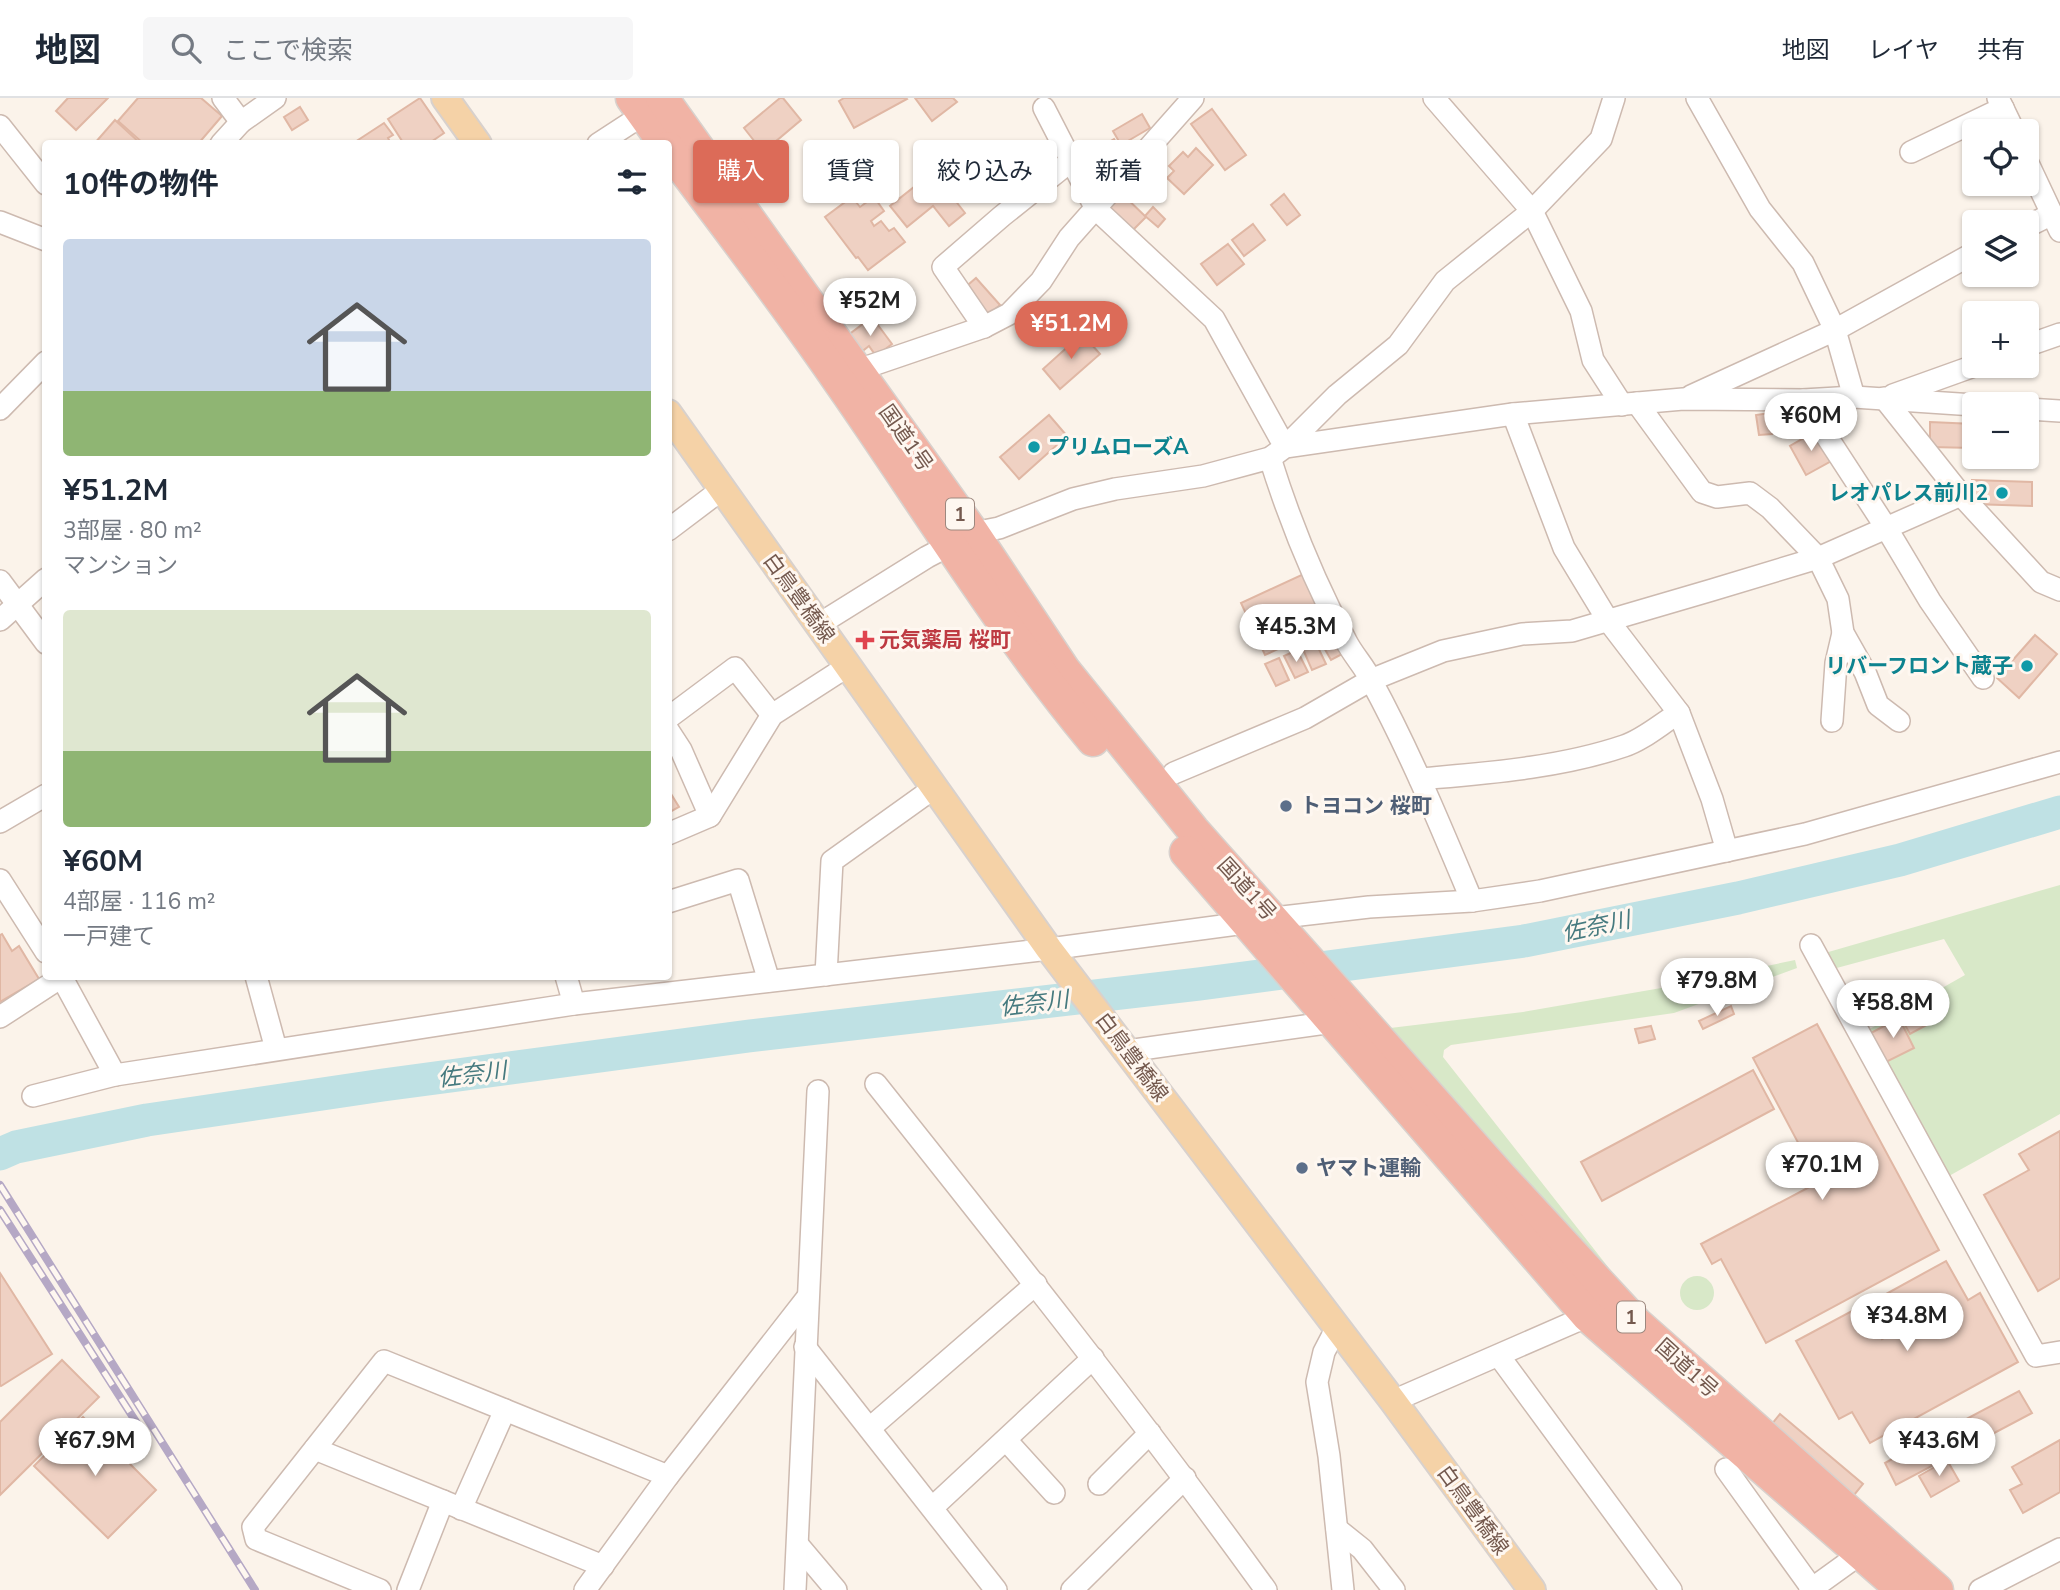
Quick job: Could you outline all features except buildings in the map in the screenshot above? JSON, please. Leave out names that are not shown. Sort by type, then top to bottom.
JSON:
[{"type":"highway","points":[[653,102],[664,140]]},
{"type":"highway","name":"国道1号","points":[[653,102],[858,370],[1064,705],[1344,1018],[1588,1316],[1903,1590]]},
{"type":"highway","name":"国道1号","points":[[672,153],[840,382],[962,539]]},
{"type":"highway","name":"国道1号","points":[[1344,1018],[1501,1177],[1636,1323],[1937,1590]]},
{"type":"main road","points":[[444,98],[475,140]]},
{"type":"main road","name":"白鳥豊橋線","points":[[672,419],[1049,949],[1393,1401],[1532,1590]]},
{"type":"street","points":[[223,98],[241,122]]},
{"type":"street","points":[[225,140],[241,122],[275,98]]},
{"type":"street","points":[[858,370],[984,327],[1009,314],[1041,281],[1069,238],[1193,98]]},
{"type":"street","points":[[1434,98],[1532,211],[1581,311],[1593,360],[1702,492],[1717,497],[1750,493],[1770,508],[1818,558],[1838,599],[1843,633],[1865,672],[1878,705],[1899,720]]},
{"type":"street","points":[[1277,453],[1337,395],[1398,345],[1445,281],[1532,211],[1601,139],[1614,98]]},
{"type":"street","points":[[1697,98],[1760,209],[1803,262],[1835,330],[1854,397]]},
{"type":"street","points":[[603,140],[653,102]]},
{"type":"street","points":[[1911,152],[2001,103],[2008,119]]},
{"type":"street","points":[[1044,108],[1071,158]]},
{"type":"street","points":[[0,126],[42,179]]},
{"type":"street","points":[[984,327],[943,267],[1071,161]]},
{"type":"street","points":[[2039,187],[2056,223]]},
{"type":"street","points":[[1093,203],[1096,209],[1214,319],[1277,453],[1287,512],[1310,566],[1347,644],[1371,680],[1420,779],[1472,901]]},
{"type":"street","points":[[0,222],[42,238]]},
{"type":"street","points":[[1683,399],[1835,330],[1962,260]]},
{"type":"street","points":[[2039,341],[2060,334]]},
{"type":"street","points":[[0,409],[42,366]]},
{"type":"street","points":[[1884,398],[1962,370]]},
{"type":"street","points":[[818,625],[927,557],[962,539],[999,528],[1073,499],[1115,489],[1203,476],[1277,453],[1513,414],[1683,399],[1803,400],[1854,397],[1962,404]]},
{"type":"street","points":[[1884,398],[1961,495],[2041,582],[2060,590]]},
{"type":"street","points":[[1803,400],[1887,529],[1930,601],[1983,678]]},
{"type":"street","points":[[2039,410],[2060,411]]},
{"type":"street","points":[[1513,414],[1564,548],[1607,619],[1679,713],[1712,799],[1727,851]]},
{"type":"street","points":[[672,527],[721,490]]},
{"type":"street","points":[[1174,773],[1305,718],[1371,680],[1443,651],[1522,634],[1572,631],[1818,558],[1961,495]]},
{"type":"street","points":[[0,581],[42,637]]},
{"type":"street","points":[[0,620],[42,582]]},
{"type":"street","points":[[1832,721],[1836,663],[1843,633]]},
{"type":"street","points":[[672,832],[710,816],[772,715],[848,666]]},
{"type":"street","points":[[672,715],[735,668],[772,715]]},
{"type":"street","points":[[1420,779],[1500,771],[1580,758],[1626,746],[1679,713]]},
{"type":"street","points":[[672,736],[681,750],[710,816]]},
{"type":"street","points":[[33,1097],[115,1075],[574,1004],[1049,949],[1369,907],[1472,901],[1540,891],[1805,834],[2060,762]]},
{"type":"street","points":[[826,975],[832,862],[934,788]]},
{"type":"street","points":[[0,822],[42,797]]},
{"type":"street","points":[[0,880],[42,946]]},
{"type":"street","points":[[672,901],[738,880],[769,981]]},
{"type":"street","points":[[1811,945],[2035,1356],[2060,1352]]},
{"type":"street","points":[[0,1017],[57,980]]},
{"type":"street","points":[[64,980],[115,1075]]},
{"type":"street","points":[[257,980],[276,1049]]},
{"type":"street","points":[[567,980],[574,1004]]},
{"type":"street","points":[[1127,1051],[1344,1018]]},
{"type":"street","points":[[876,1084],[1036,1284],[1185,1478],[1266,1590]]},
{"type":"street","points":[[795,1590],[818,1091]]},
{"type":"street","points":[[870,1428],[1036,1284]]},
{"type":"street","points":[[585,1590],[668,1476],[807,1298]]},
{"type":"street","points":[[1393,1401],[1588,1316]]},
{"type":"street","points":[[1337,1327],[1324,1352],[1317,1382],[1343,1590]]},
{"type":"street","points":[[805,1348],[996,1590]]},
{"type":"street","points":[[1499,1356],[1671,1590]]},
{"type":"street","points":[[933,1507],[1093,1358]]},
{"type":"street","points":[[380,1590],[331,1581],[256,1539],[253,1527],[384,1361],[668,1476]]},
{"type":"street","points":[[408,1590],[506,1410]]},
{"type":"street","points":[[1099,1484],[1150,1433]]},
{"type":"street","points":[[1006,1440],[1054,1493]]},
{"type":"street","points":[[315,1449],[603,1566]]},
{"type":"street","points":[[1726,1469],[1812,1590],[1860,1554]]},
{"type":"street","points":[[1072,1590],[1185,1478]]},
{"type":"street","points":[[1337,1529],[1362,1549],[1394,1590]]},
{"type":"street","points":[[798,1545],[836,1590]]},
{"type":"street","points":[[1980,1590],[2060,1549]]},
{"type":"green space","points":[[2060,885],[2060,1114],[1949,1176],[1868,1030],[1965,975],[1944,939],[1833,969],[1825,953]]},
{"type":"green space","points":[[1795,960],[1797,968],[1674,1013],[1451,1045],[1444,1050],[1443,1057],[1634,1300],[1382,1029],[1523,1012],[1667,987]]},
{"type":"green space","points":[[1697,1276],[1709,1281],[1714,1293],[1709,1305],[1697,1310],[1685,1305],[1680,1293],[1685,1281]]},
{"type":"waterway","name":"佐奈川","points":[[0,1154],[16,1147],[147,1120],[383,1085],[749,1036],[1199,984],[1524,941],[1738,898],[1900,860],[2060,812]]},
{"type":"railway","points":[[0,1185],[255,1590]]},
{"type":"railway","points":[[0,1210],[138,1425]]},
{"type":"place","name":"プリムローズA","points":[[1034,447]]},
{"type":"place","name":"レオパレス前川2","points":[[2002,493]]},
{"type":"place","name":"元気薬局 桜町","points":[[865,640]]},
{"type":"place","name":"リバーフロント蔵子","points":[[2027,666]]},
{"type":"place","name":"トヨコン 桜町","points":[[1286,806]]},
{"type":"place","name":"ヤマト運輸","points":[[1302,1168]]}]
